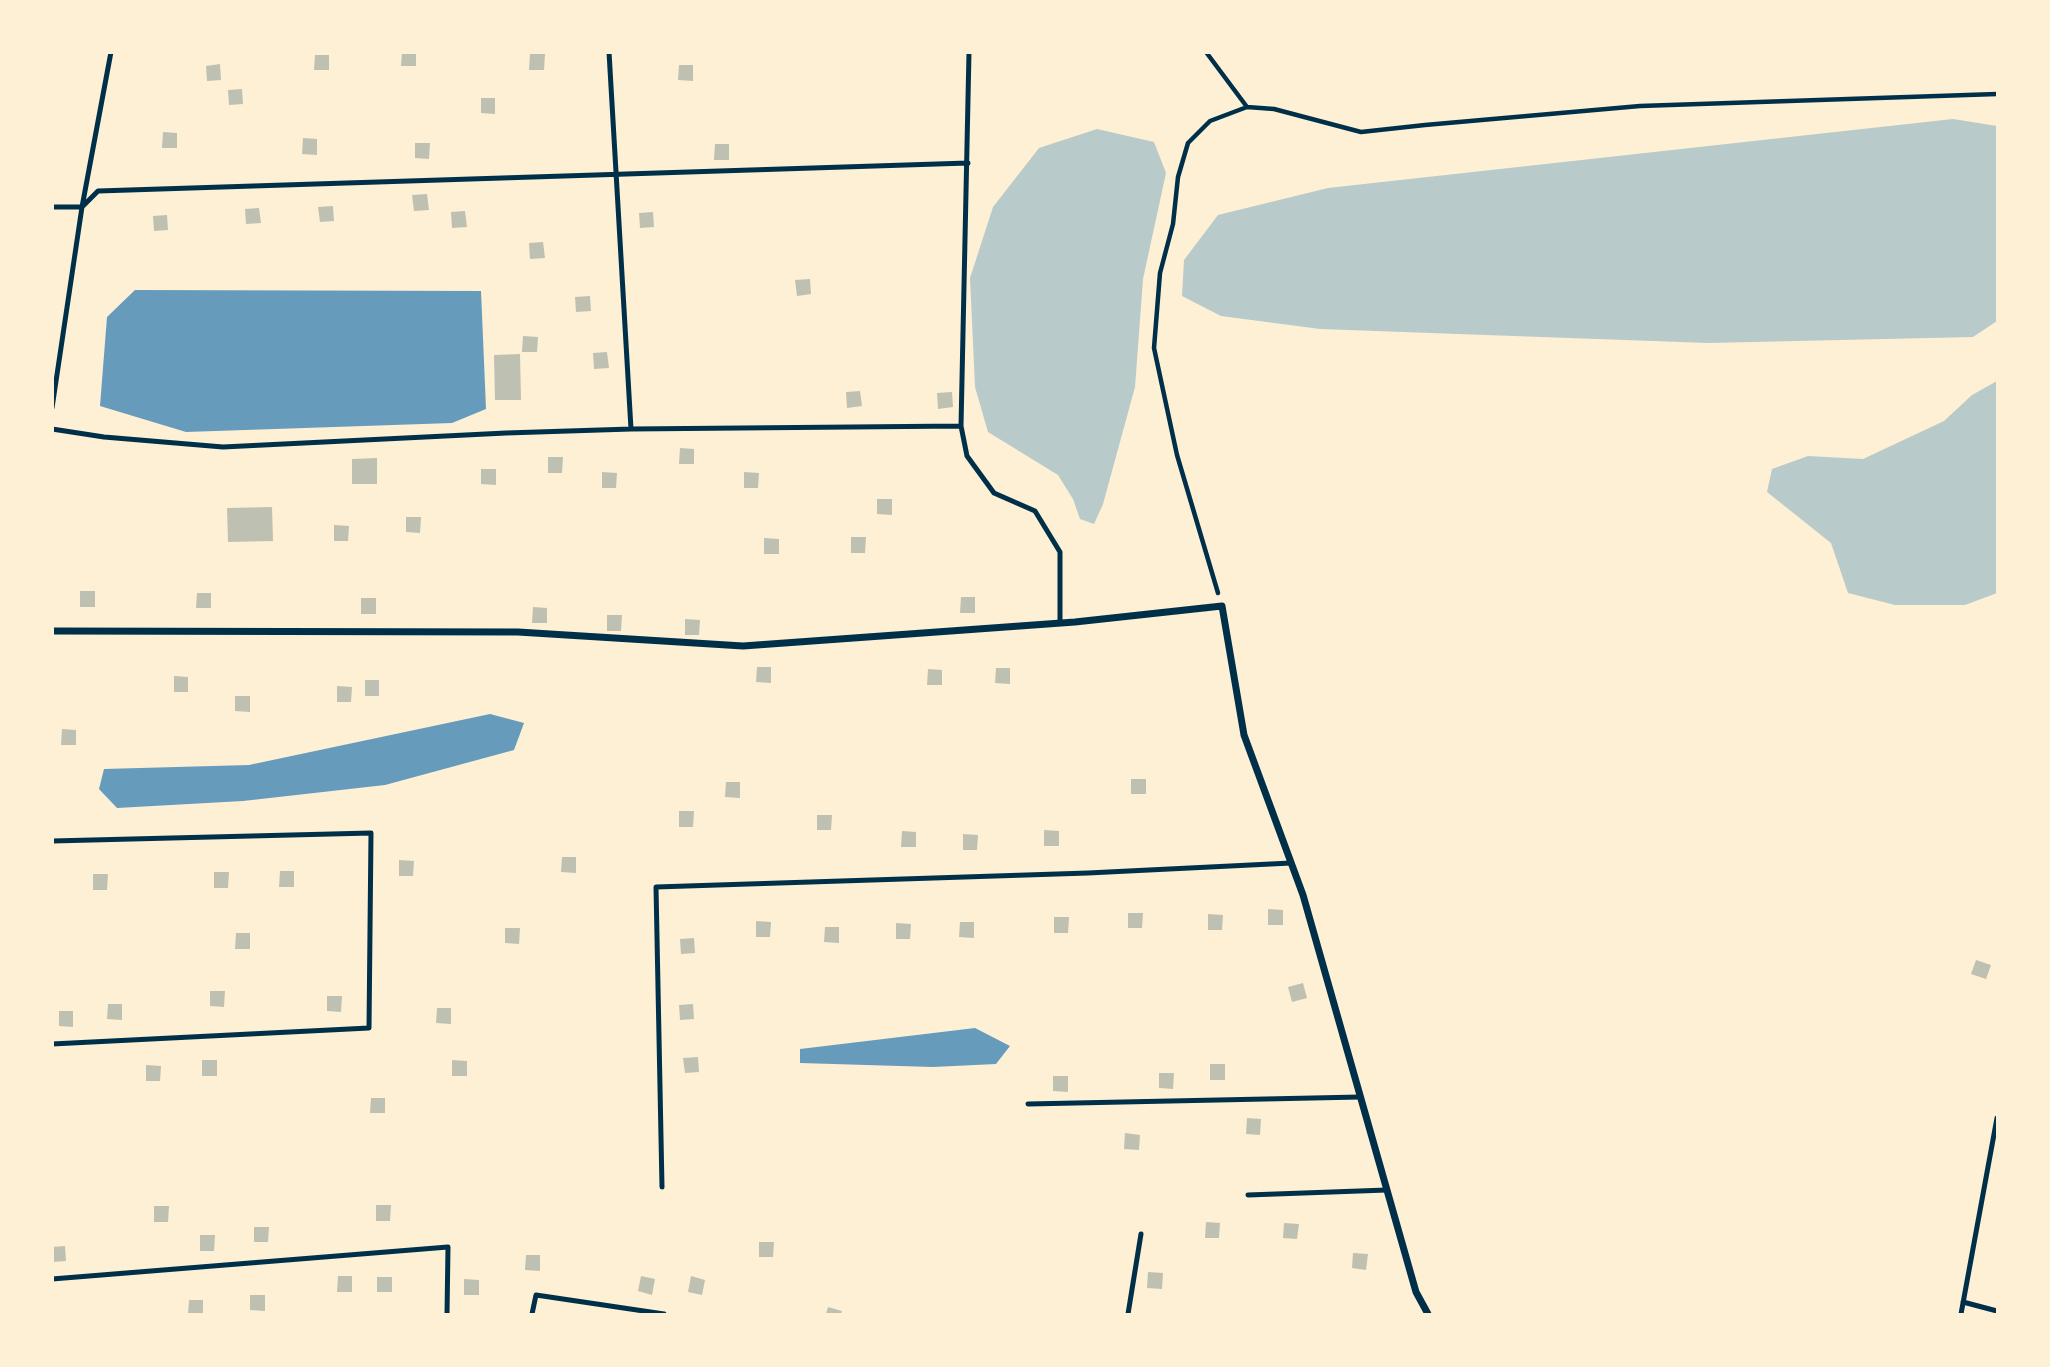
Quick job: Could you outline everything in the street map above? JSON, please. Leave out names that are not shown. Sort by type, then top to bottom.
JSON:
[{"type":"street","points":[[52,631],[518,632],[743,646],[1060,623],[1222,606],[1244,735],[1303,895],[1416,1292],[1428,1314]]},
{"type":"lane","points":[[52,408],[82,207],[111,52]]},
{"type":"lane","points":[[609,52],[631,429]]},
{"type":"lane","points":[[969,52],[961,426],[967,456],[994,493],[1035,511],[1059,552],[1060,623]]},
{"type":"lane","points":[[52,207],[82,207],[98,191],[968,163]]},
{"type":"lane","points":[[52,429],[104,437],[223,447],[631,429],[961,426]]},
{"type":"lane","points":[[52,841],[371,833],[369,1028],[52,1044]]},
{"type":"lane","points":[[662,1187],[656,887],[1088,873],[1291,863]]},
{"type":"lane","points":[[1028,1104],[1360,1097]]},
{"type":"lane","points":[[1961,1314],[1996,1137],[1997,1118]]},
{"type":"lane","points":[[1248,1195],[1387,1190]]},
{"type":"lane","points":[[1128,1314],[1141,1234]]},
{"type":"lane","points":[[52,1279],[448,1247],[447,1314]]},
{"type":"lane","points":[[532,1314],[536,1296],[664,1314]]},
{"type":"lane","points":[[1964,1302],[1997,1311]]},
{"type":"path","points":[[1206,52],[1247,107]]},
{"type":"path","points":[[1222,606],[1177,455],[1154,348],[1160,273],[1174,224],[1178,177],[1188,143],[1210,121],[1247,107],[1274,109],[1360,132],[1640,106],[1997,94]]},
{"type":"shaded area","points":[[1953,119],[1997,126],[1997,321],[1973,337],[1708,343],[1320,329],[1221,316],[1182,296],[1184,260],[1218,215],[1328,188]]},
{"type":"shaded area","points":[[1097,129],[1154,142],[1166,173],[1143,279],[1135,387],[1103,504],[1094,524],[1080,519],[1073,499],[1058,475],[988,432],[975,387],[970,278],[993,207],[1039,148]]},
{"type":"shaded area","points":[[1997,381],[1997,593],[1965,605],[1895,605],[1848,593],[1831,543],[1767,492],[1772,469],[1808,456],[1863,459],[1944,421],[1972,395]]},
{"type":"water","points":[[135,290],[481,291],[486,409],[452,423],[186,432],[100,406],[107,317]]},
{"type":"water","points":[[490,714],[524,723],[514,750],[385,785],[243,801],[117,808],[99,789],[104,769],[249,765]]},
{"type":"water","points":[[975,1028],[1010,1046],[996,1064],[933,1067],[800,1063],[800,1049]]},
{"type":"building","points":[[402,52],[416,52],[416,66],[401,66]]},
{"type":"building","points":[[530,54],[545,54],[544,70],[529,70]]},
{"type":"building","points":[[315,55],[329,55],[329,70],[314,70]]},
{"type":"building","points":[[220,64],[221,80],[207,81],[206,66]]},
{"type":"building","points":[[679,65],[693,65],[693,81],[678,80]]},
{"type":"building","points":[[242,89],[243,104],[229,105],[228,90]]},
{"type":"building","points":[[481,98],[495,98],[495,114],[481,113]]},
{"type":"building","points":[[163,132],[177,133],[177,148],[162,148]]},
{"type":"building","points":[[303,138],[317,139],[317,155],[302,154]]},
{"type":"building","points":[[415,143],[430,143],[429,159],[415,158]]},
{"type":"building","points":[[715,144],[729,144],[729,160],[714,160]]},
{"type":"building","points":[[427,194],[429,210],[414,211],[412,195]]},
{"type":"building","points":[[333,206],[334,221],[320,222],[318,207]]},
{"type":"building","points":[[259,208],[261,223],[246,224],[245,209]]},
{"type":"building","points":[[465,211],[467,227],[452,228],[451,212]]},
{"type":"building","points":[[653,212],[654,227],[640,228],[639,213]]},
{"type":"building","points":[[167,215],[168,230],[154,231],[153,216]]},
{"type":"building","points":[[543,242],[545,258],[530,259],[529,243]]},
{"type":"building","points":[[810,279],[811,294],[797,296],[795,280]]},
{"type":"building","points":[[590,296],[591,311],[576,312],[575,297]]},
{"type":"building","points":[[523,336],[538,337],[537,352],[522,352]]},
{"type":"building","points":[[607,352],[609,368],[594,369],[593,353]]},
{"type":"building","points":[[520,354],[521,400],[495,400],[494,355]]},
{"type":"building","points":[[860,391],[862,406],[847,408],[846,392]]},
{"type":"building","points":[[952,392],[953,407],[938,409],[937,393]]},
{"type":"building","points":[[680,448],[694,449],[694,464],[679,464]]},
{"type":"building","points":[[548,457],[563,457],[562,473],[548,473]]},
{"type":"building","points":[[377,458],[377,484],[352,484],[352,459]]},
{"type":"building","points":[[481,469],[496,469],[496,485],[481,484]]},
{"type":"building","points":[[602,472],[617,473],[616,488],[602,488]]},
{"type":"building","points":[[744,472],[759,473],[758,488],[744,488]]},
{"type":"building","points":[[877,499],[892,499],[892,515],[877,514]]},
{"type":"building","points":[[272,507],[273,541],[228,542],[227,508]]},
{"type":"building","points":[[406,517],[421,517],[420,533],[406,532]]},
{"type":"building","points":[[334,525],[349,526],[348,541],[334,541]]},
{"type":"building","points":[[851,537],[866,537],[865,553],[851,553]]},
{"type":"building","points":[[764,538],[779,539],[779,554],[764,554]]},
{"type":"building","points":[[80,591],[95,591],[95,607],[80,607]]},
{"type":"building","points":[[197,593],[211,593],[211,608],[196,608]]},
{"type":"building","points":[[961,597],[975,597],[975,613],[960,613]]},
{"type":"building","points":[[361,598],[376,598],[376,614],[361,614]]},
{"type":"building","points":[[533,607],[547,608],[547,623],[532,623]]},
{"type":"building","points":[[607,615],[622,615],[621,631],[607,631]]},
{"type":"building","points":[[685,619],[700,620],[699,635],[685,635]]},
{"type":"building","points":[[757,667],[771,667],[771,683],[756,682]]},
{"type":"building","points":[[996,668],[1010,668],[1010,684],[995,683]]},
{"type":"building","points":[[928,669],[942,670],[942,685],[927,685]]},
{"type":"building","points":[[174,676],[188,677],[188,692],[174,692]]},
{"type":"building","points":[[365,680],[379,680],[379,696],[365,696]]},
{"type":"building","points":[[337,686],[352,687],[351,702],[337,702]]},
{"type":"building","points":[[235,696],[250,696],[250,712],[235,711]]},
{"type":"building","points":[[62,729],[76,730],[76,745],[61,745]]},
{"type":"building","points":[[1131,779],[1146,779],[1146,794],[1131,794]]},
{"type":"building","points":[[726,782],[740,782],[740,798],[725,797]]},
{"type":"building","points":[[679,811],[694,811],[693,827],[679,827]]},
{"type":"building","points":[[817,815],[832,815],[831,830],[817,830]]},
{"type":"building","points":[[1044,830],[1059,831],[1059,846],[1044,846]]},
{"type":"building","points":[[902,831],[916,832],[916,847],[901,847]]},
{"type":"building","points":[[963,834],[978,835],[977,850],[963,850]]},
{"type":"building","points":[[562,857],[576,857],[576,873],[561,872]]},
{"type":"building","points":[[399,860],[414,861],[413,876],[399,876]]},
{"type":"building","points":[[280,871],[294,871],[294,887],[279,887]]},
{"type":"building","points":[[214,872],[229,872],[228,888],[214,888]]},
{"type":"building","points":[[93,874],[108,874],[107,890],[93,890]]},
{"type":"building","points":[[1268,909],[1283,910],[1283,925],[1268,925]]},
{"type":"building","points":[[1128,913],[1143,913],[1142,928],[1128,928]]},
{"type":"building","points":[[1208,914],[1223,915],[1222,930],[1208,930]]},
{"type":"building","points":[[1054,917],[1069,917],[1068,933],[1054,933]]},
{"type":"building","points":[[756,921],[771,922],[770,937],[756,937]]},
{"type":"building","points":[[960,922],[974,922],[974,938],[959,937]]},
{"type":"building","points":[[896,923],[911,924],[910,939],[896,939]]},
{"type":"building","points":[[825,927],[839,927],[839,943],[824,942]]},
{"type":"building","points":[[505,928],[520,928],[519,944],[505,943]]},
{"type":"building","points":[[236,933],[250,933],[250,949],[235,949]]},
{"type":"building","points":[[694,938],[695,953],[681,954],[680,939]]},
{"type":"building","points":[[1976,960],[1991,965],[1986,979],[1971,974]]},
{"type":"building","points":[[1303,983],[1307,998],[1292,1002],[1288,987]]},
{"type":"building","points":[[210,991],[225,991],[224,1007],[210,1006]]},
{"type":"building","points":[[327,996],[342,996],[341,1012],[327,1011]]},
{"type":"building","points":[[108,1004],[122,1004],[122,1020],[107,1019]]},
{"type":"building","points":[[693,1004],[694,1019],[680,1020],[679,1005]]},
{"type":"building","points":[[437,1008],[451,1008],[451,1024],[436,1023]]},
{"type":"building","points":[[59,1011],[73,1011],[73,1027],[59,1026]]},
{"type":"building","points":[[698,1057],[699,1072],[685,1073],[683,1058]]},
{"type":"building","points":[[202,1060],[217,1060],[217,1076],[202,1076]]},
{"type":"building","points":[[452,1060],[467,1061],[467,1076],[452,1076]]},
{"type":"building","points":[[1210,1064],[1225,1064],[1225,1080],[1210,1080]]},
{"type":"building","points":[[146,1065],[161,1066],[160,1081],[146,1081]]},
{"type":"building","points":[[1159,1073],[1174,1073],[1173,1089],[1159,1088]]},
{"type":"building","points":[[1053,1076],[1068,1076],[1068,1092],[1053,1091]]},
{"type":"building","points":[[371,1098],[385,1098],[385,1113],[370,1113]]},
{"type":"building","points":[[1247,1118],[1261,1119],[1260,1135],[1246,1134]]},
{"type":"building","points":[[1125,1133],[1140,1135],[1139,1150],[1124,1149]]},
{"type":"building","points":[[376,1205],[391,1205],[390,1221],[376,1221]]},
{"type":"building","points":[[154,1206],[169,1206],[168,1222],[154,1222]]},
{"type":"building","points":[[1206,1222],[1220,1223],[1219,1238],[1205,1238]]},
{"type":"building","points":[[1284,1223],[1299,1224],[1297,1239],[1283,1238]]},
{"type":"building","points":[[254,1227],[269,1227],[268,1242],[254,1242]]},
{"type":"building","points":[[200,1235],[215,1235],[214,1251],[200,1251]]},
{"type":"building","points":[[759,1242],[774,1242],[773,1257],[759,1257]]},
{"type":"building","points":[[65,1246],[66,1261],[52,1262],[52,1247]]},
{"type":"building","points":[[1353,1253],[1368,1254],[1366,1270],[1352,1268]]},
{"type":"building","points":[[526,1255],[540,1255],[540,1271],[525,1270]]},
{"type":"building","points":[[1148,1272],[1163,1273],[1162,1289],[1147,1288]]},
{"type":"building","points":[[338,1276],[352,1276],[352,1292],[337,1292]]},
{"type":"building","points":[[641,1276],[655,1279],[652,1295],[638,1291]]},
{"type":"building","points":[[691,1276],[705,1280],[702,1295],[688,1292]]},
{"type":"building","points":[[377,1277],[392,1277],[392,1292],[377,1292]]},
{"type":"building","points":[[464,1279],[479,1280],[479,1295],[464,1295]]},
{"type":"building","points":[[250,1295],[265,1295],[265,1311],[250,1310]]},
{"type":"building","points":[[189,1300],[203,1300],[203,1314],[188,1314]]},
{"type":"building","points":[[828,1307],[842,1311],[841,1314],[826,1314]]}]
